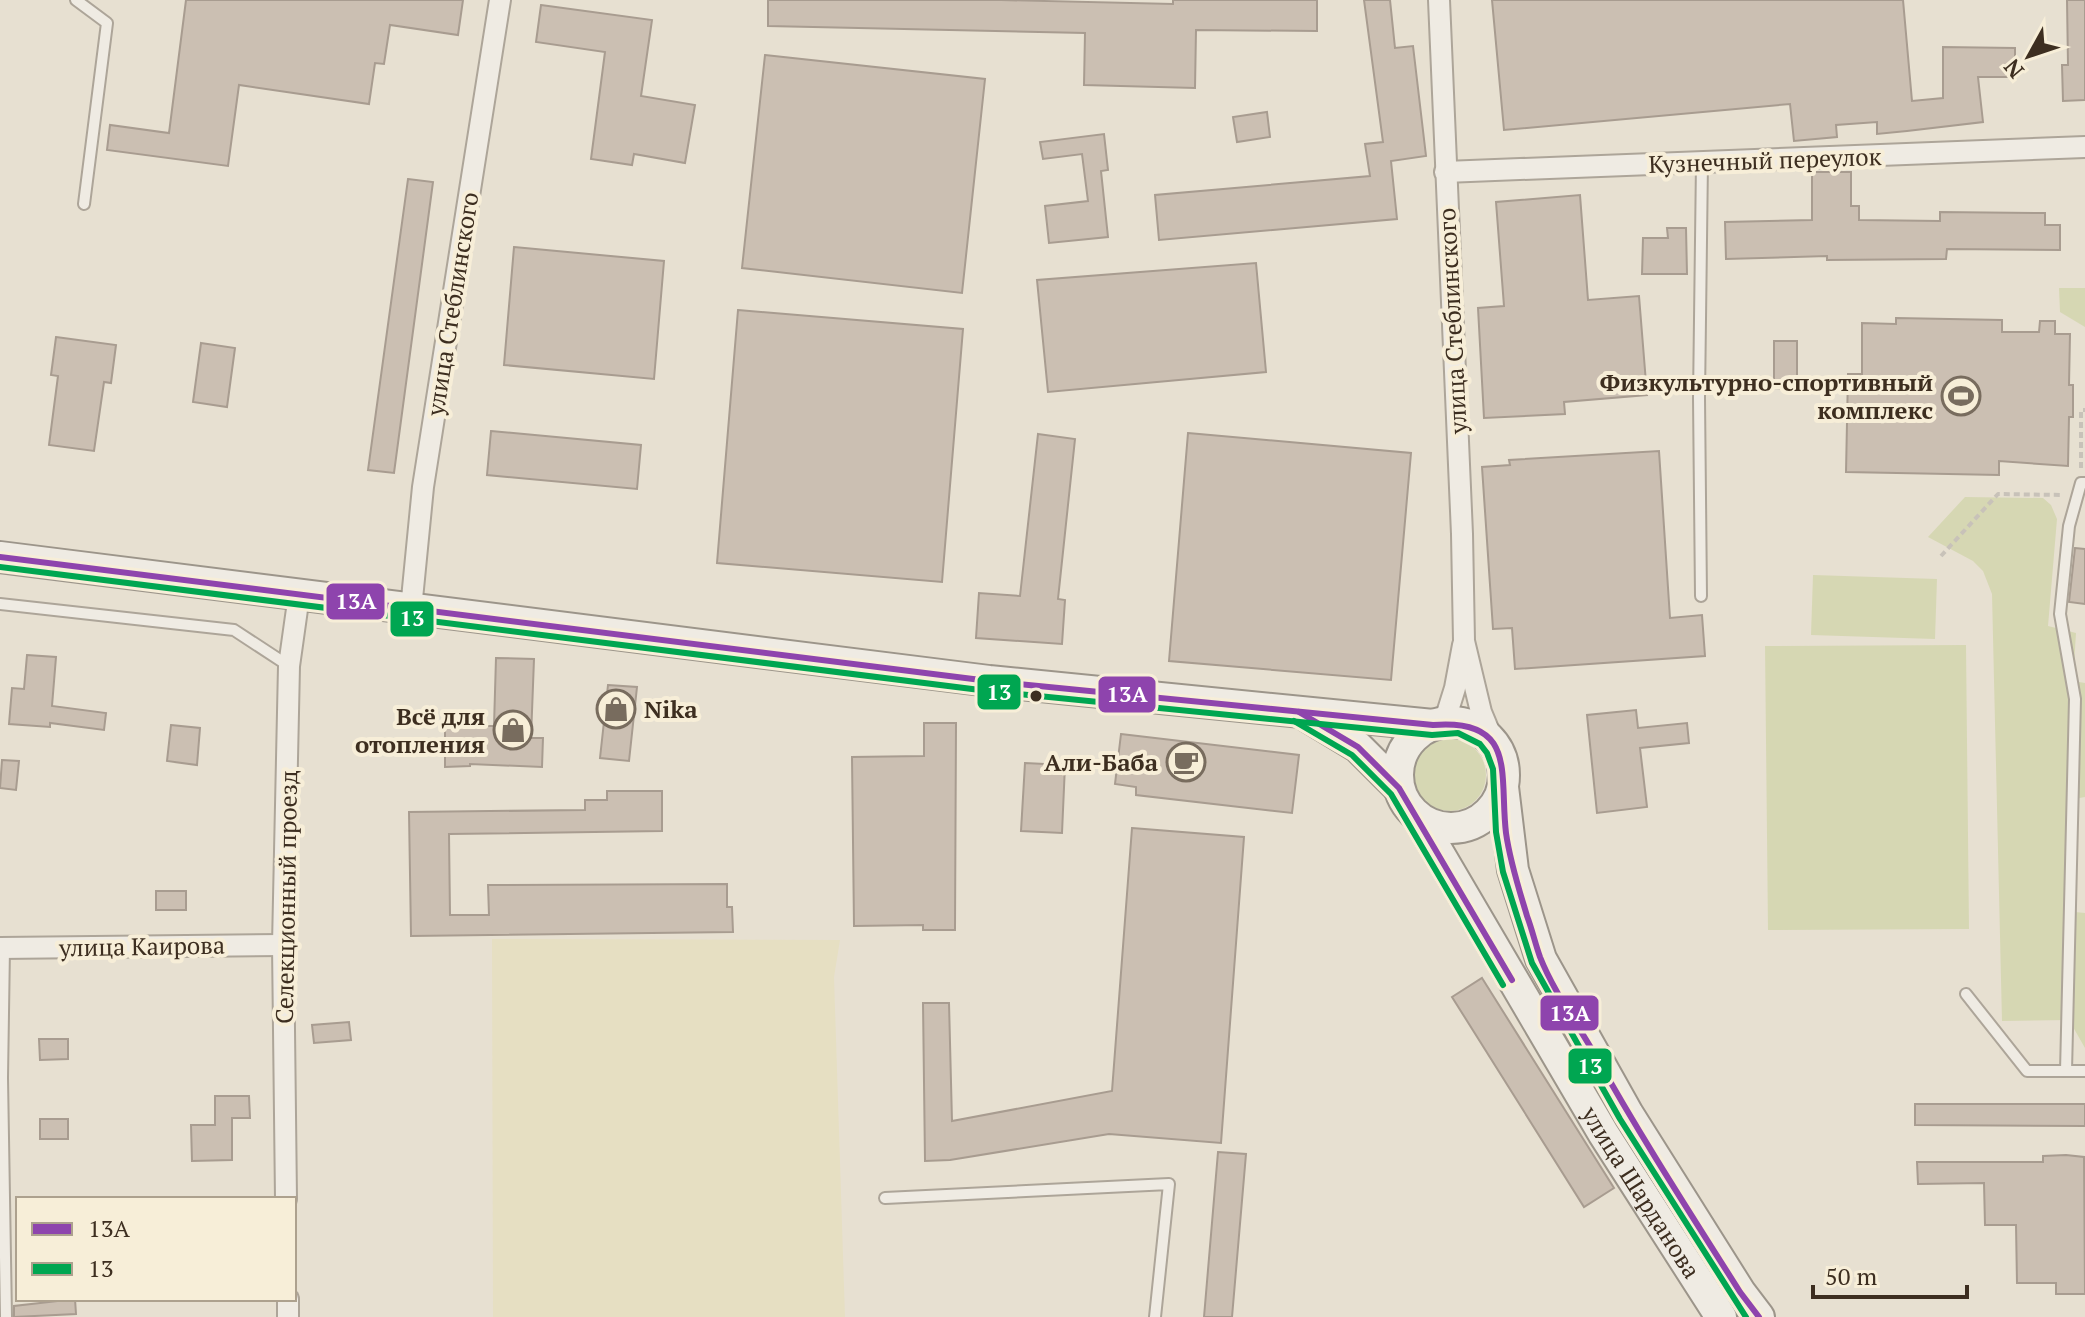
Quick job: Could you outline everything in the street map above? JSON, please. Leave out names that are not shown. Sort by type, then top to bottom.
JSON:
[{"type":"main road","points":[[0,557],[989,681],[1438,724],[1459,723],[1487,736],[1496,748],[1503,767],[1503,787],[1490,811],[1468,826],[1441,828],[1417,816],[1403,799],[1399,788],[1397,773],[1400,757],[1419,733],[1438,724]]},
{"type":"main road","points":[[1298,711],[1358,747],[1399,788]]},
{"type":"main road","name":"улица Шарданова","points":[[1503,787],[1513,870],[1541,959],[1628,1114],[1740,1292],[1759,1317]]},
{"type":"main road","name":"улица Шарданова","points":[[1417,816],[1603,1133],[1718,1316]]},
{"type":"street","name":"улица Стеблинского","points":[[411,609],[423,487],[500,0]]},
{"type":"street","name":"улица Стеблинского","points":[[1439,0],[1462,519],[1464,641]]},
{"type":"street","name":"Кузнечный переулок","points":[[1445,172],[2085,147]]},
{"type":"street","name":"Селекционный проезд","points":[[286,1197],[283,945],[289,666],[299,595]]},
{"type":"street","points":[[1438,724],[1455,688],[1464,641]]},
{"type":"street","points":[[1464,641],[1481,712],[1496,748]]},
{"type":"street","name":"улица Каирова","points":[[2,948],[283,945]]},
{"type":"lane","points":[[76,0],[107,23],[84,204]]},
{"type":"lane","points":[[1701,596],[1699,398],[1702,162]]},
{"type":"lane","points":[[2066,1071],[2075,699],[2060,614],[2069,526],[2083,483]]},
{"type":"lane","points":[[0,604],[234,630],[289,666]]},
{"type":"lane","points":[[2,948],[6,1317]]},
{"type":"lane","points":[[1966,994],[2027,1071],[2085,1071]]},
{"type":"lane","points":[[885,1198],[1169,1184],[1155,1317]]},
{"type":"path","points":[[2083,483],[2081,410],[2085,410]]},
{"type":"path","points":[[1941,556],[1998,494],[2078,496]]},
{"type":"shaded area","points":[[492,939],[840,940],[834,977],[845,1317],[493,1317]]},
{"type":"green space","points":[[2059,288],[2085,288],[2085,327],[2060,312]]},
{"type":"green space","points":[[1965,497],[2043,498],[2051,505],[2057,519],[2048,626],[2076,633],[2073,681],[2085,683],[2085,797],[2068,800],[2065,911],[2085,913],[2085,1048],[2069,1020],[2002,1021],[1992,594],[1983,571],[1973,561],[1928,537]]},
{"type":"green space","points":[[1813,575],[1937,579],[1935,639],[1811,635]]},
{"type":"green space","points":[[1966,645],[1969,929],[1768,930],[1765,646]]},
{"type":"green space","points":[[1450,739],[1476,749],[1486,775],[1476,801],[1450,811],[1424,801],[1414,775],[1424,749]]},
{"type":"building","points":[[186,0],[463,0],[458,35],[390,25],[384,64],[375,63],[369,104],[239,85],[228,166],[107,150],[110,125],[169,133]]},
{"type":"building","points":[[768,0],[1173,4],[1173,0],[1317,0],[1317,31],[1196,30],[1195,88],[1084,85],[1085,33],[768,26]]},
{"type":"building","points":[[1364,0],[1390,0],[1395,48],[1413,46],[1426,156],[1391,161],[1397,219],[1159,240],[1155,195],[1370,176],[1365,144],[1383,142]]},
{"type":"building","points":[[1492,0],[1903,0],[1912,101],[1943,98],[1943,47],[2015,48],[2015,77],[1978,77],[1983,122],[1907,131],[1877,134],[1877,122],[1836,125],[1837,137],[1794,141],[1790,104],[1504,130]]},
{"type":"building","points":[[2067,0],[2085,0],[2085,100],[2063,101],[2062,65],[2068,65]]},
{"type":"building","points":[[541,5],[652,20],[641,96],[695,105],[685,163],[634,154],[632,165],[591,159],[605,52],[536,42]]},
{"type":"building","points":[[765,55],[985,79],[962,293],[742,268]]},
{"type":"building","points":[[1267,112],[1270,137],[1237,142],[1233,117]]},
{"type":"building","points":[[1104,134],[1108,170],[1101,171],[1108,237],[1049,243],[1045,206],[1088,201],[1082,154],[1043,159],[1040,142]]},
{"type":"building","points":[[1812,172],[1851,172],[1851,206],[1859,206],[1859,220],[1940,221],[1940,212],[2045,213],[2045,225],[2060,225],[2060,250],[1947,249],[1946,259],[1827,260],[1827,256],[1726,259],[1725,222],[1812,220]]},
{"type":"building","points":[[408,179],[433,182],[394,473],[368,470]]},
{"type":"building","points":[[1580,195],[1588,300],[1639,296],[1647,395],[1564,402],[1565,414],[1484,418],[1478,308],[1504,306],[1496,202]]},
{"type":"building","points":[[1667,228],[1686,228],[1687,274],[1642,274],[1643,238],[1668,238]]},
{"type":"building","points":[[514,247],[664,261],[654,379],[504,365]]},
{"type":"building","points":[[1256,263],[1266,372],[1048,392],[1037,280]]},
{"type":"building","points":[[738,310],[963,329],[942,582],[717,563]]},
{"type":"building","points":[[1896,318],[2002,320],[2002,332],[2039,332],[2040,321],[2055,321],[2055,334],[2070,334],[2069,385],[2073,385],[2073,417],[2069,417],[2068,466],[1999,461],[1999,475],[1846,472],[1848,374],[1862,374],[1862,323],[1896,324]]},
{"type":"building","points":[[56,337],[116,345],[111,383],[104,382],[94,451],[49,445],[58,376],[51,375]]},
{"type":"building","points":[[1774,341],[1797,341],[1797,389],[1774,388]]},
{"type":"building","points":[[201,343],[235,348],[227,407],[193,402]]},
{"type":"building","points":[[491,431],[641,445],[637,489],[487,475]]},
{"type":"building","points":[[1188,433],[1411,453],[1391,680],[1169,661]]},
{"type":"building","points":[[1038,434],[1075,439],[1058,599],[1065,600],[1062,644],[976,638],[979,593],[1020,596]]},
{"type":"building","points":[[1659,451],[1670,618],[1702,615],[1705,656],[1515,669],[1512,628],[1493,629],[1482,467],[1510,465],[1509,460]]},
{"type":"building","points":[[2075,548],[2085,549],[2085,604],[2069,602]]},
{"type":"building","points":[[27,655],[56,657],[52,706],[106,713],[104,730],[50,723],[50,727],[9,724],[12,688],[24,689]]},
{"type":"building","points":[[496,658],[534,659],[531,738],[543,738],[542,767],[470,764],[445,767],[445,726],[494,726]]},
{"type":"building","points":[[608,685],[637,687],[629,761],[600,758]]},
{"type":"building","points":[[1636,710],[1638,728],[1687,723],[1689,743],[1640,748],[1647,807],[1597,813],[1587,715]]},
{"type":"building","points":[[924,723],[956,723],[955,930],[923,930],[923,925],[854,926],[852,757],[924,756]]},
{"type":"building","points":[[171,725],[200,728],[197,765],[167,761]]},
{"type":"building","points":[[1121,734],[1299,755],[1292,813],[1136,795],[1136,787],[1115,784]]},
{"type":"building","points":[[2,760],[19,761],[16,790],[0,788]]},
{"type":"building","points":[[1025,763],[1065,765],[1062,833],[1021,831]]},
{"type":"building","points":[[607,791],[662,791],[662,831],[449,834],[450,915],[489,915],[488,885],[727,884],[727,907],[732,907],[733,932],[411,936],[409,812],[585,810],[585,800],[607,800]]},
{"type":"building","points":[[1132,828],[1244,837],[1221,1143],[1109,1134],[950,1160],[925,1161],[923,1003],[949,1003],[952,1121],[1112,1091]]},
{"type":"building","points":[[156,891],[186,891],[186,910],[156,910]]},
{"type":"building","points":[[1482,978],[1614,1188],[1584,1207],[1452,997]]},
{"type":"building","points":[[349,1022],[351,1040],[314,1043],[312,1025]]},
{"type":"building","points":[[39,1039],[68,1039],[68,1059],[40,1060]]},
{"type":"building","points":[[215,1096],[249,1096],[250,1118],[232,1118],[232,1160],[192,1161],[191,1125],[215,1125]]},
{"type":"building","points":[[1915,1104],[2085,1104],[2085,1126],[1915,1125]]},
{"type":"building","points":[[40,1119],[68,1119],[68,1139],[40,1139]]},
{"type":"building","points":[[1218,1152],[1246,1154],[1232,1317],[1204,1317]]},
{"type":"building","points":[[2043,1156],[2084,1157],[2085,1294],[2056,1294],[2056,1283],[2017,1283],[2016,1225],[1985,1225],[1984,1183],[1918,1184],[1917,1162],[2043,1162]]},
{"type":"building","points":[[75,1301],[76,1314],[14,1317],[14,1306]]},
{"type":"transit line","name":"13А","points":[[0,557],[989,681],[1433,725],[1460,725],[1479,731],[1492,741],[1499,755],[1510,854],[1545,969],[1665,1173],[1759,1317]]},
{"type":"transit line","name":"13","points":[[0,567],[988,691],[1432,735],[1458,733],[1480,744],[1493,769],[1496,832],[1503,872],[1532,963],[1620,1119],[1746,1317]]},
{"type":"transit line","name":"13А","points":[[1299,712],[1358,747],[1399,788],[1512,980]]},
{"type":"transit line","name":"13","points":[[1294,721],[1352,755],[1391,794],[1503,985]]},
{"type":"place","name":"Физкультурно-спортивный комплекс","points":[[1961,396]]},
{"type":"place","name":"Nika","points":[[616,709]]},
{"type":"place","name":"Всё для отопления","points":[[513,730]]},
{"type":"place","name":"Али-Баба","points":[[1186,762]]}]
